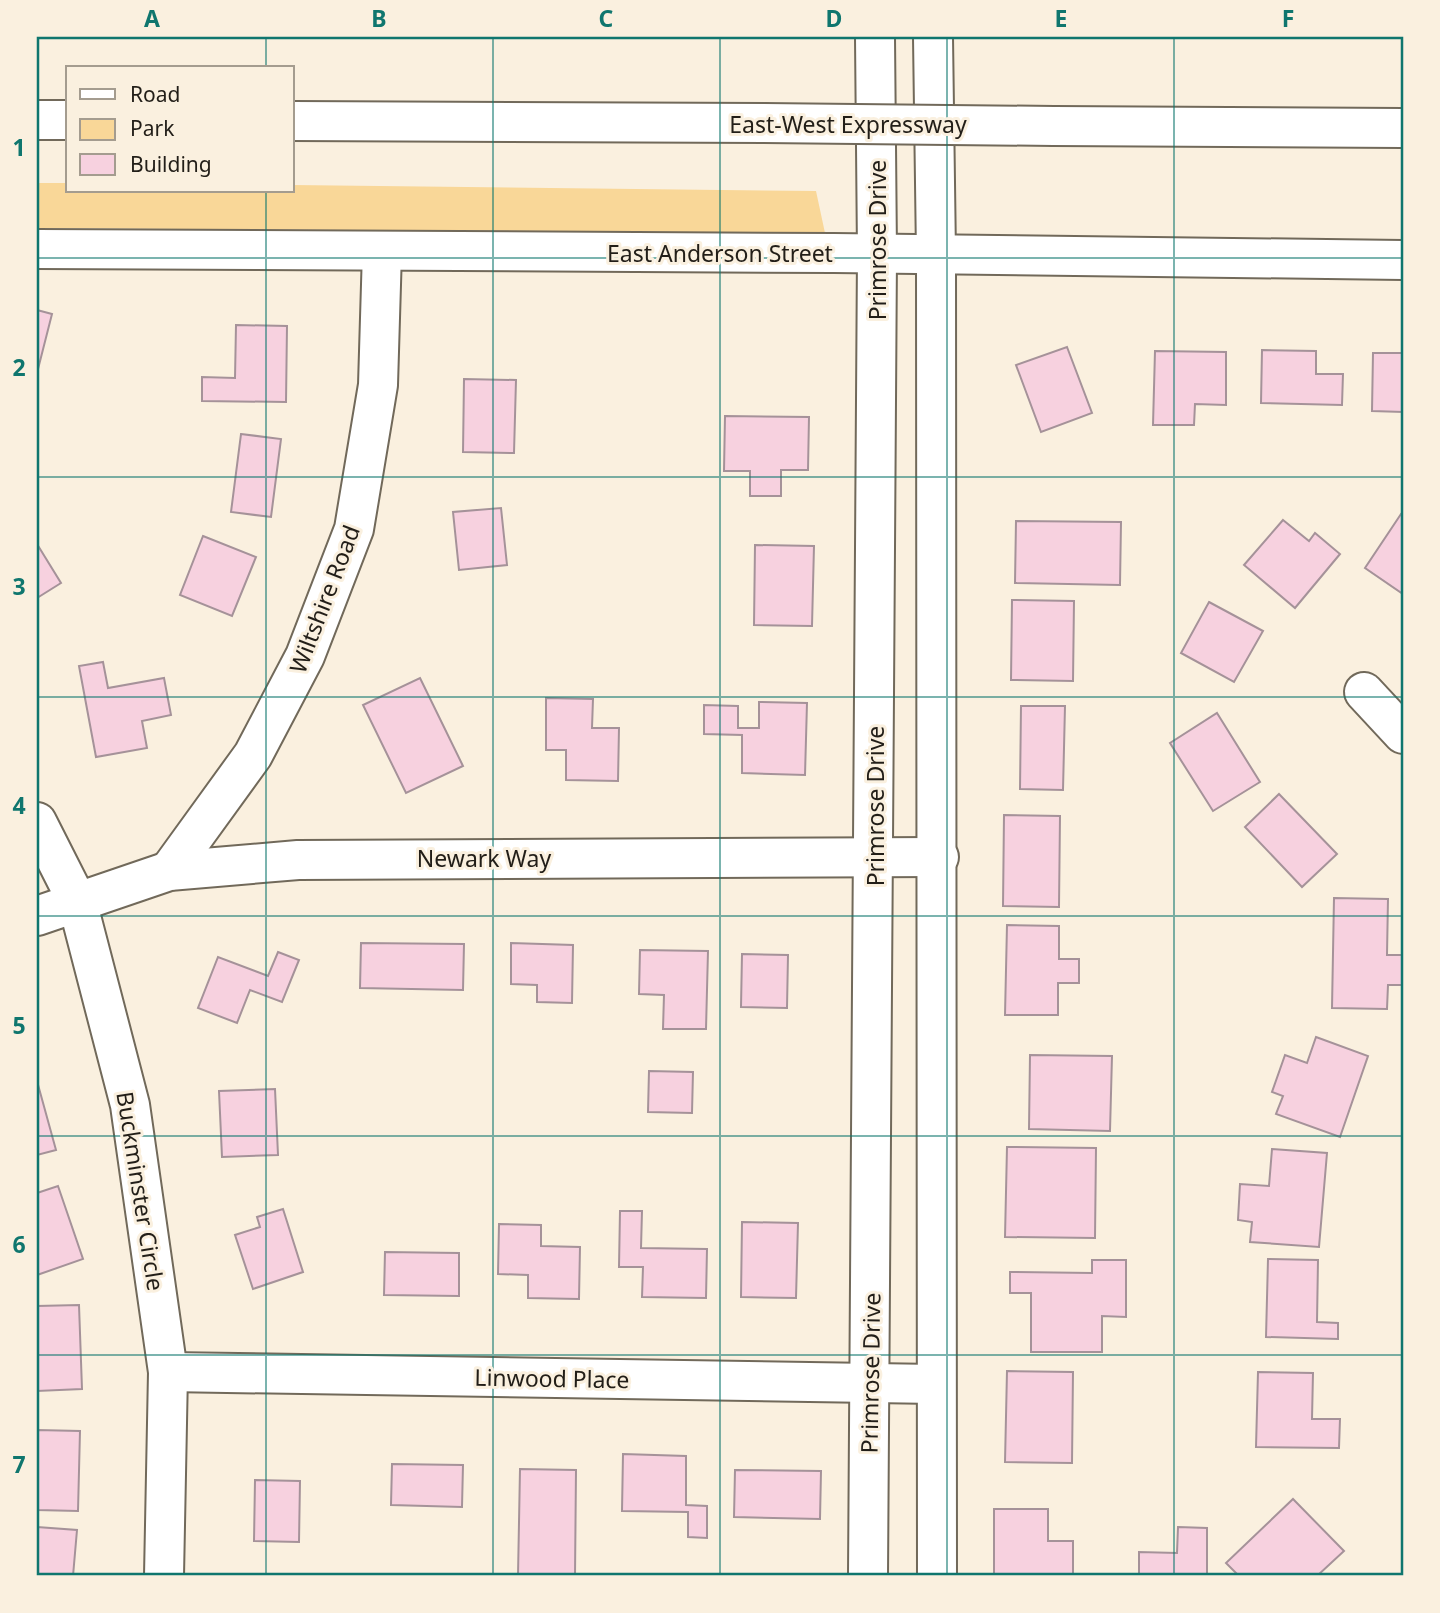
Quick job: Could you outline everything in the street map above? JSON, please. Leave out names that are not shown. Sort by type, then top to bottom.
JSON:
[{"type":"main road","name":"Primrose Drive","points":[[868,1576],[875,856],[875,37]]},
{"type":"main road","points":[[933,37],[939,857],[937,1576]]},
{"type":"main road","points":[[37,120],[66,120]]},
{"type":"main road","name":"East-West Expressway","points":[[294,121],[1403,128]]},
{"type":"main road","name":"East Anderson Street","points":[[37,249],[1403,260]]},
{"type":"main road","name":"Wiltshire Road","points":[[169,870],[253,755],[305,656],[354,529],[378,385],[382,251]]},
{"type":"main road","points":[[1364,692],[1403,734]]},
{"type":"main road","name":"Buckminster Circle","points":[[37,822],[77,901],[130,1105],[168,1372],[164,1576]]},
{"type":"main road","name":"Newark Way","points":[[37,916],[169,870],[298,860],[939,857]]},
{"type":"main road","name":"Linwood Place","points":[[168,1372],[936,1384]]},
{"type":"green space","points":[[37,183],[66,183],[66,192],[294,192],[294,185],[816,191],[825,233],[37,228]]},
{"type":"building","points":[[37,310],[52,314],[37,373]]},
{"type":"building","points":[[236,325],[287,326],[286,402],[202,401],[202,377],[235,378]]},
{"type":"building","points":[[1067,347],[1092,413],[1041,432],[1016,365]]},
{"type":"building","points":[[1262,350],[1316,351],[1316,374],[1343,374],[1342,405],[1261,403]]},
{"type":"building","points":[[1155,351],[1226,352],[1226,405],[1195,404],[1194,425],[1153,425]]},
{"type":"building","points":[[1373,353],[1403,353],[1403,412],[1372,411]]},
{"type":"building","points":[[464,379],[516,380],[514,453],[463,452]]},
{"type":"building","points":[[725,416],[809,417],[808,470],[781,470],[781,496],[750,496],[750,471],[724,471]]},
{"type":"building","points":[[241,434],[281,439],[271,517],[231,512]]},
{"type":"building","points":[[501,508],[507,565],[459,570],[453,512]]},
{"type":"building","points":[[1401,514],[1403,515],[1403,594],[1365,568]]},
{"type":"building","points":[[1283,520],[1309,541],[1315,533],[1340,554],[1295,608],[1244,565]]},
{"type":"building","points":[[1016,521],[1121,522],[1120,585],[1015,583]]},
{"type":"building","points":[[203,536],[256,557],[232,616],[180,595]]},
{"type":"building","points":[[37,544],[61,583],[37,598]]},
{"type":"building","points":[[755,545],[814,546],[812,626],[754,625]]},
{"type":"building","points":[[1012,600],[1074,601],[1073,681],[1011,680]]},
{"type":"building","points":[[1209,602],[1263,631],[1234,682],[1181,653]]},
{"type":"building","points":[[103,662],[108,688],[164,678],[171,715],[142,721],[147,748],[96,757],[79,666]]},
{"type":"building","points":[[420,678],[463,766],[406,793],[363,705]]},
{"type":"building","points":[[546,698],[593,699],[592,728],[619,728],[618,781],[566,780],[566,750],[546,750]]},
{"type":"building","points":[[759,702],[807,703],[805,775],[742,773],[742,735],[704,734],[704,705],[738,706],[738,728],[759,728]]},
{"type":"building","points":[[1021,706],[1065,706],[1063,790],[1020,789]]},
{"type":"building","points":[[1217,713],[1260,782],[1213,811],[1170,743]]},
{"type":"building","points":[[1279,794],[1337,854],[1302,887],[1245,827]]},
{"type":"building","points":[[1004,815],[1060,816],[1059,907],[1003,906]]},
{"type":"building","points":[[1334,898],[1388,899],[1387,955],[1403,955],[1403,985],[1388,985],[1387,1009],[1332,1008]]},
{"type":"building","points":[[1007,925],[1059,926],[1059,959],[1079,959],[1079,983],[1058,983],[1058,1015],[1005,1015]]},
{"type":"building","points":[[361,943],[464,944],[463,990],[360,988]]},
{"type":"building","points":[[511,943],[573,945],[572,1003],[537,1002],[537,985],[511,984]]},
{"type":"building","points":[[640,950],[708,951],[706,1029],[663,1029],[664,995],[639,994]]},
{"type":"building","points":[[278,952],[299,960],[282,1002],[250,990],[237,1023],[198,1008],[218,957],[268,976]]},
{"type":"building","points":[[742,954],[788,955],[787,1008],[741,1007]]},
{"type":"building","points":[[1316,1037],[1368,1056],[1340,1137],[1276,1114],[1283,1096],[1272,1092],[1285,1055],[1307,1063]]},
{"type":"building","points":[[1030,1055],[1112,1056],[1110,1131],[1029,1129]]},
{"type":"building","points":[[649,1071],[693,1072],[692,1113],[648,1112]]},
{"type":"building","points":[[37,1081],[56,1150],[37,1155]]},
{"type":"building","points":[[275,1089],[278,1155],[222,1157],[219,1091]]},
{"type":"building","points":[[1007,1147],[1096,1148],[1095,1238],[1005,1237]]},
{"type":"building","points":[[1272,1149],[1327,1153],[1319,1247],[1250,1242],[1252,1222],[1238,1220],[1240,1184],[1269,1186]]},
{"type":"building","points":[[58,1186],[83,1259],[37,1275],[37,1193]]},
{"type":"building","points":[[283,1209],[303,1272],[253,1289],[235,1235],[260,1227],[257,1217]]},
{"type":"building","points":[[620,1211],[642,1211],[641,1248],[707,1249],[706,1298],[642,1297],[643,1267],[619,1267]]},
{"type":"building","points":[[742,1222],[798,1223],[796,1298],[741,1297]]},
{"type":"building","points":[[499,1224],[541,1225],[541,1246],[580,1247],[579,1299],[528,1298],[528,1275],[498,1274]]},
{"type":"building","points":[[385,1252],[459,1253],[459,1296],[384,1295]]},
{"type":"building","points":[[1268,1259],[1318,1260],[1317,1322],[1338,1323],[1338,1339],[1266,1337]]},
{"type":"building","points":[[1092,1260],[1126,1260],[1126,1317],[1102,1316],[1102,1352],[1031,1352],[1031,1293],[1010,1293],[1010,1272],[1092,1273]]},
{"type":"building","points":[[79,1305],[82,1389],[37,1391],[37,1306]]},
{"type":"building","points":[[1007,1371],[1073,1372],[1072,1463],[1005,1462]]},
{"type":"building","points":[[1258,1372],[1313,1373],[1312,1419],[1340,1419],[1339,1448],[1256,1447]]},
{"type":"building","points":[[37,1430],[80,1431],[78,1511],[37,1510]]},
{"type":"building","points":[[623,1454],[686,1456],[686,1505],[707,1506],[707,1538],[688,1537],[688,1512],[622,1511]]},
{"type":"building","points":[[392,1464],[463,1465],[462,1507],[391,1505]]},
{"type":"building","points":[[520,1469],[576,1470],[575,1576],[518,1576]]},
{"type":"building","points":[[735,1470],[821,1471],[820,1519],[734,1517]]},
{"type":"building","points":[[255,1480],[300,1481],[299,1542],[254,1541]]},
{"type":"building","points":[[1293,1499],[1344,1551],[1317,1576],[1239,1576],[1226,1563]]},
{"type":"building","points":[[994,1509],[1048,1509],[1048,1541],[1073,1541],[1073,1576],[994,1576]]},
{"type":"building","points":[[37,1527],[77,1530],[73,1576],[37,1576]]},
{"type":"building","points":[[1178,1527],[1207,1528],[1207,1576],[1139,1576],[1139,1552],[1177,1553]]}]
